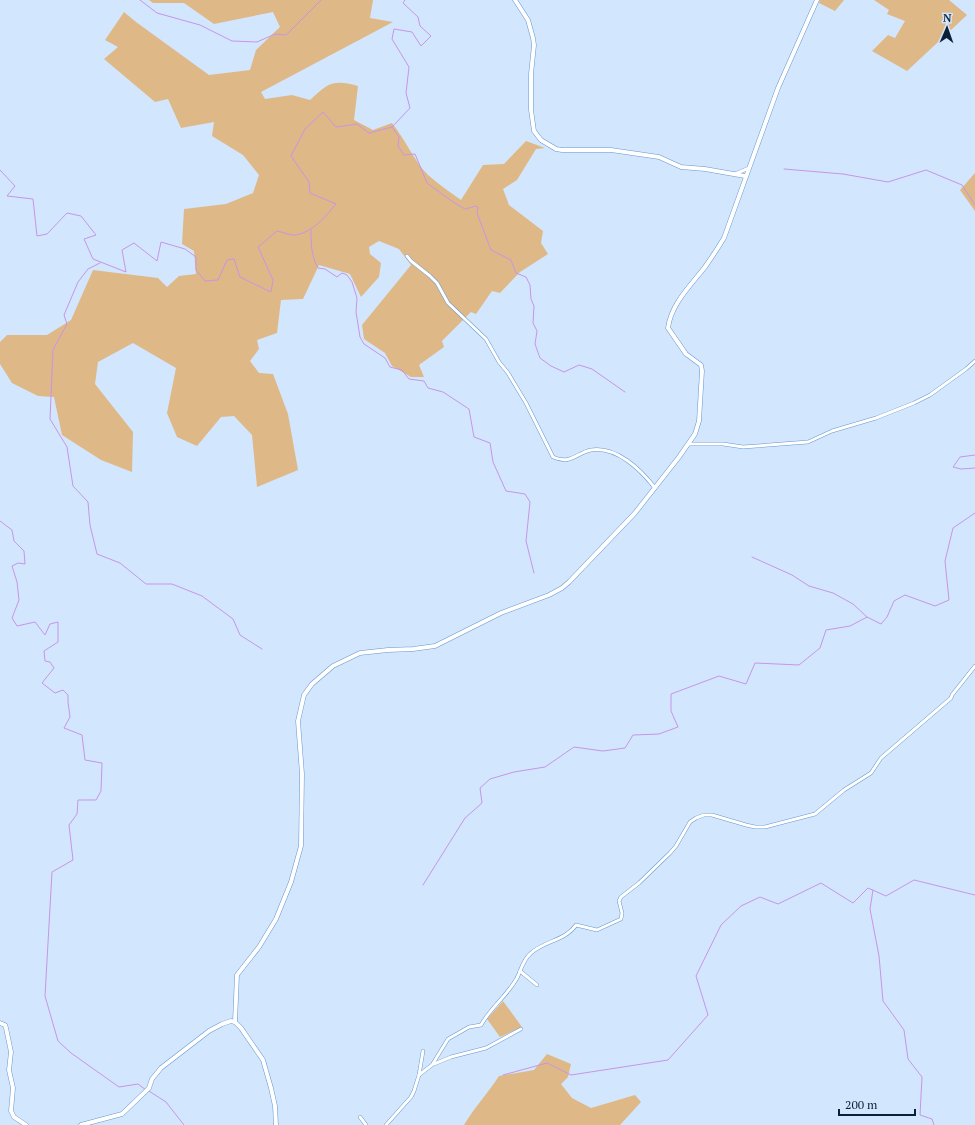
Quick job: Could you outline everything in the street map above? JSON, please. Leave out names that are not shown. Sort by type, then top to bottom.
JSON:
[{"type":"street","points":[[515,0],[528,20],[533,38],[531,110],[534,131],[542,140],[556,149],[603,150],[659,157],[681,167],[705,169],[746,176]]},
{"type":"street","points":[[235,1022],[237,975],[259,947],[276,919],[291,882],[302,846],[302,774],[298,721],[304,695],[312,684],[333,666],[360,653],[435,646],[501,613],[549,595],[562,588],[626,523],[695,434],[699,421],[702,371],[701,365],[686,354],[668,328],[670,317],[680,298],[714,254],[724,238],[778,88],[816,0]]},
{"type":"street","points":[[735,174],[749,168]]},
{"type":"street","points":[[407,256],[437,283],[448,303],[486,339],[526,403],[553,457],[563,461],[592,450],[612,453],[632,463],[642,472],[654,488]]},
{"type":"street","points":[[688,444],[723,444],[744,447],[808,442],[832,431],[878,417],[914,403],[930,394],[975,361]]},
{"type":"street","points":[[432,1065],[448,1039],[469,1027],[481,1025],[486,1016],[511,989],[529,954],[539,946],[556,940],[572,931],[576,925],[596,930],[621,919],[622,913],[619,902],[621,897],[639,883],[670,853],[676,846],[690,822],[704,815],[712,815],[746,826],[765,827],[814,814],[844,790],[871,772],[881,758],[951,698],[975,666]]},
{"type":"street","points":[[520,971],[537,985]]},
{"type":"street","points":[[81,1125],[122,1114],[149,1088],[152,1079],[161,1068],[209,1031],[231,1021],[235,1022],[241,1028],[263,1060],[271,1088],[276,1125]]},
{"type":"street","points":[[0,1023],[6,1028],[11,1052],[9,1070],[13,1088],[11,1112],[14,1117],[26,1125]]},
{"type":"street","points":[[418,1075],[432,1065],[451,1057],[486,1048],[521,1029]]},
{"type":"street","points":[[386,1125],[411,1097],[414,1091],[423,1051]]},
{"type":"street","points":[[360,1117],[366,1125]]},
{"type":"shaded area","points":[[149,0],[373,0],[370,18],[393,22],[261,92],[265,99],[292,95],[310,100],[331,84],[342,83],[358,86],[354,120],[373,130],[392,123],[414,157],[428,175],[461,200],[483,165],[504,164],[526,141],[545,148],[536,149],[517,180],[503,189],[509,205],[543,231],[541,243],[548,254],[520,272],[500,293],[492,291],[476,314],[471,312],[442,341],[444,347],[419,365],[424,377],[411,377],[392,366],[385,353],[364,339],[362,325],[411,265],[399,249],[379,241],[369,247],[370,254],[381,263],[379,277],[361,297],[350,274],[319,265],[303,299],[281,300],[277,333],[257,340],[259,349],[250,361],[259,373],[273,374],[288,414],[298,470],[257,487],[252,435],[234,416],[221,417],[197,446],[177,437],[167,413],[176,368],[133,343],[98,362],[95,384],[133,432],[132,472],[101,460],[62,435],[54,397],[38,396],[12,383],[0,364],[0,342],[7,335],[47,335],[71,320],[93,270],[158,278],[167,287],[179,276],[196,274],[194,251],[182,244],[184,209],[226,204],[253,193],[259,175],[243,155],[212,136],[214,122],[181,128],[168,99],[155,102],[104,59],[118,47],[105,40],[124,12],[209,75],[250,70],[256,50],[280,27],[273,12],[214,24],[184,3],[153,3]]},
{"type":"shaded area","points":[[820,0],[844,0],[835,11],[819,3]]},
{"type":"shaded area","points":[[874,0],[949,0],[967,15],[907,71],[872,51],[888,35],[895,38],[905,21],[887,14],[889,10]]},
{"type":"shaded area","points":[[975,173],[975,211],[960,190]]},
{"type":"shaded area","points":[[503,1001],[522,1027],[500,1037],[487,1019]]},
{"type":"shaded area","points":[[547,1054],[571,1064],[568,1077],[561,1084],[572,1098],[591,1108],[635,1095],[641,1102],[620,1125],[464,1125],[499,1076],[534,1070]]},
{"type":"waterway","points":[[140,0],[157,13],[200,25],[232,41],[257,42],[275,34],[286,35],[321,0]]},
{"type":"waterway","points":[[0,170],[15,186],[7,196],[33,199],[37,236],[47,234],[67,213],[81,216],[96,235],[84,239],[93,259],[126,272],[122,250],[134,243],[157,261],[161,242],[185,249],[196,257],[196,270],[205,281],[218,280],[227,260],[234,259],[240,277],[271,292],[273,280],[258,247],[277,231],[294,235],[308,231],[319,223],[336,204],[310,193],[309,182],[291,156],[305,129],[323,112],[336,127],[357,124],[369,133],[392,127],[410,108],[406,93],[409,67],[392,39],[394,29],[412,32],[421,46],[431,36],[420,26],[418,17],[403,3],[405,0]]},
{"type":"waterway","points":[[392,127],[399,137],[398,146],[404,155],[415,154],[427,183],[465,209],[476,206],[478,207],[477,213],[491,250],[511,260],[516,273],[526,277],[530,285],[531,299],[534,306],[533,323],[537,331],[535,344],[540,358],[551,366],[564,372],[579,365],[592,369],[625,392]]},
{"type":"waterway","points":[[784,169],[843,174],[888,182],[926,170],[962,185],[975,205]]},
{"type":"waterway","points":[[311,230],[311,245],[318,268],[325,269],[337,277],[342,273],[347,275],[352,282],[357,298],[356,312],[360,337],[364,344],[385,358],[390,367],[402,370],[409,379],[424,381],[428,388],[443,392],[469,409],[474,437],[490,443],[493,462],[506,491],[525,494],[530,502],[526,541],[534,573]]},
{"type":"waterway","points":[[100,263],[88,269],[78,282],[64,315],[67,324],[53,350],[50,419],[67,447],[73,486],[88,502],[90,525],[97,554],[120,563],[146,584],[172,584],[202,596],[233,619],[240,635],[262,649]]},
{"type":"waterway","points":[[975,455],[960,457],[953,467],[961,469],[975,468]]},
{"type":"waterway","points":[[423,885],[465,818],[482,803],[480,788],[490,779],[514,772],[545,767],[574,747],[603,751],[625,748],[633,735],[659,734],[678,727],[671,711],[671,694],[719,676],[746,684],[755,663],[799,665],[820,648],[826,630],[850,626],[867,617],[881,624],[887,617],[894,601],[905,595],[935,606],[949,600],[945,561],[953,528],[975,513]]},
{"type":"waterway","points":[[0,521],[12,530],[14,541],[24,551],[25,564],[18,563],[12,566],[17,582],[19,600],[12,618],[17,626],[35,622],[45,635],[50,624],[58,622],[58,642],[44,651],[45,661],[50,662],[54,668],[42,683],[55,693],[63,690],[68,695],[70,717],[64,728],[82,735],[85,760],[102,763],[101,791],[96,800],[78,800],[77,814],[69,825],[73,860],[52,872],[45,996],[58,1041],[71,1053],[119,1087],[138,1084],[146,1090]]},
{"type":"waterway","points":[[752,557],[792,575],[809,586],[833,593],[853,604],[867,617]]},
{"type":"waterway","points":[[503,1075],[547,1063],[571,1075],[668,1060],[708,1015],[696,976],[721,925],[741,906],[760,897],[778,904],[821,883],[853,903],[868,888],[886,896],[914,880],[975,895]]},
{"type":"waterway","points":[[873,890],[870,909],[879,956],[883,1001],[904,1030],[908,1059],[922,1077],[920,1115],[932,1119],[934,1125]]},
{"type":"waterway","points":[[149,1091],[166,1102],[184,1125]]}]
